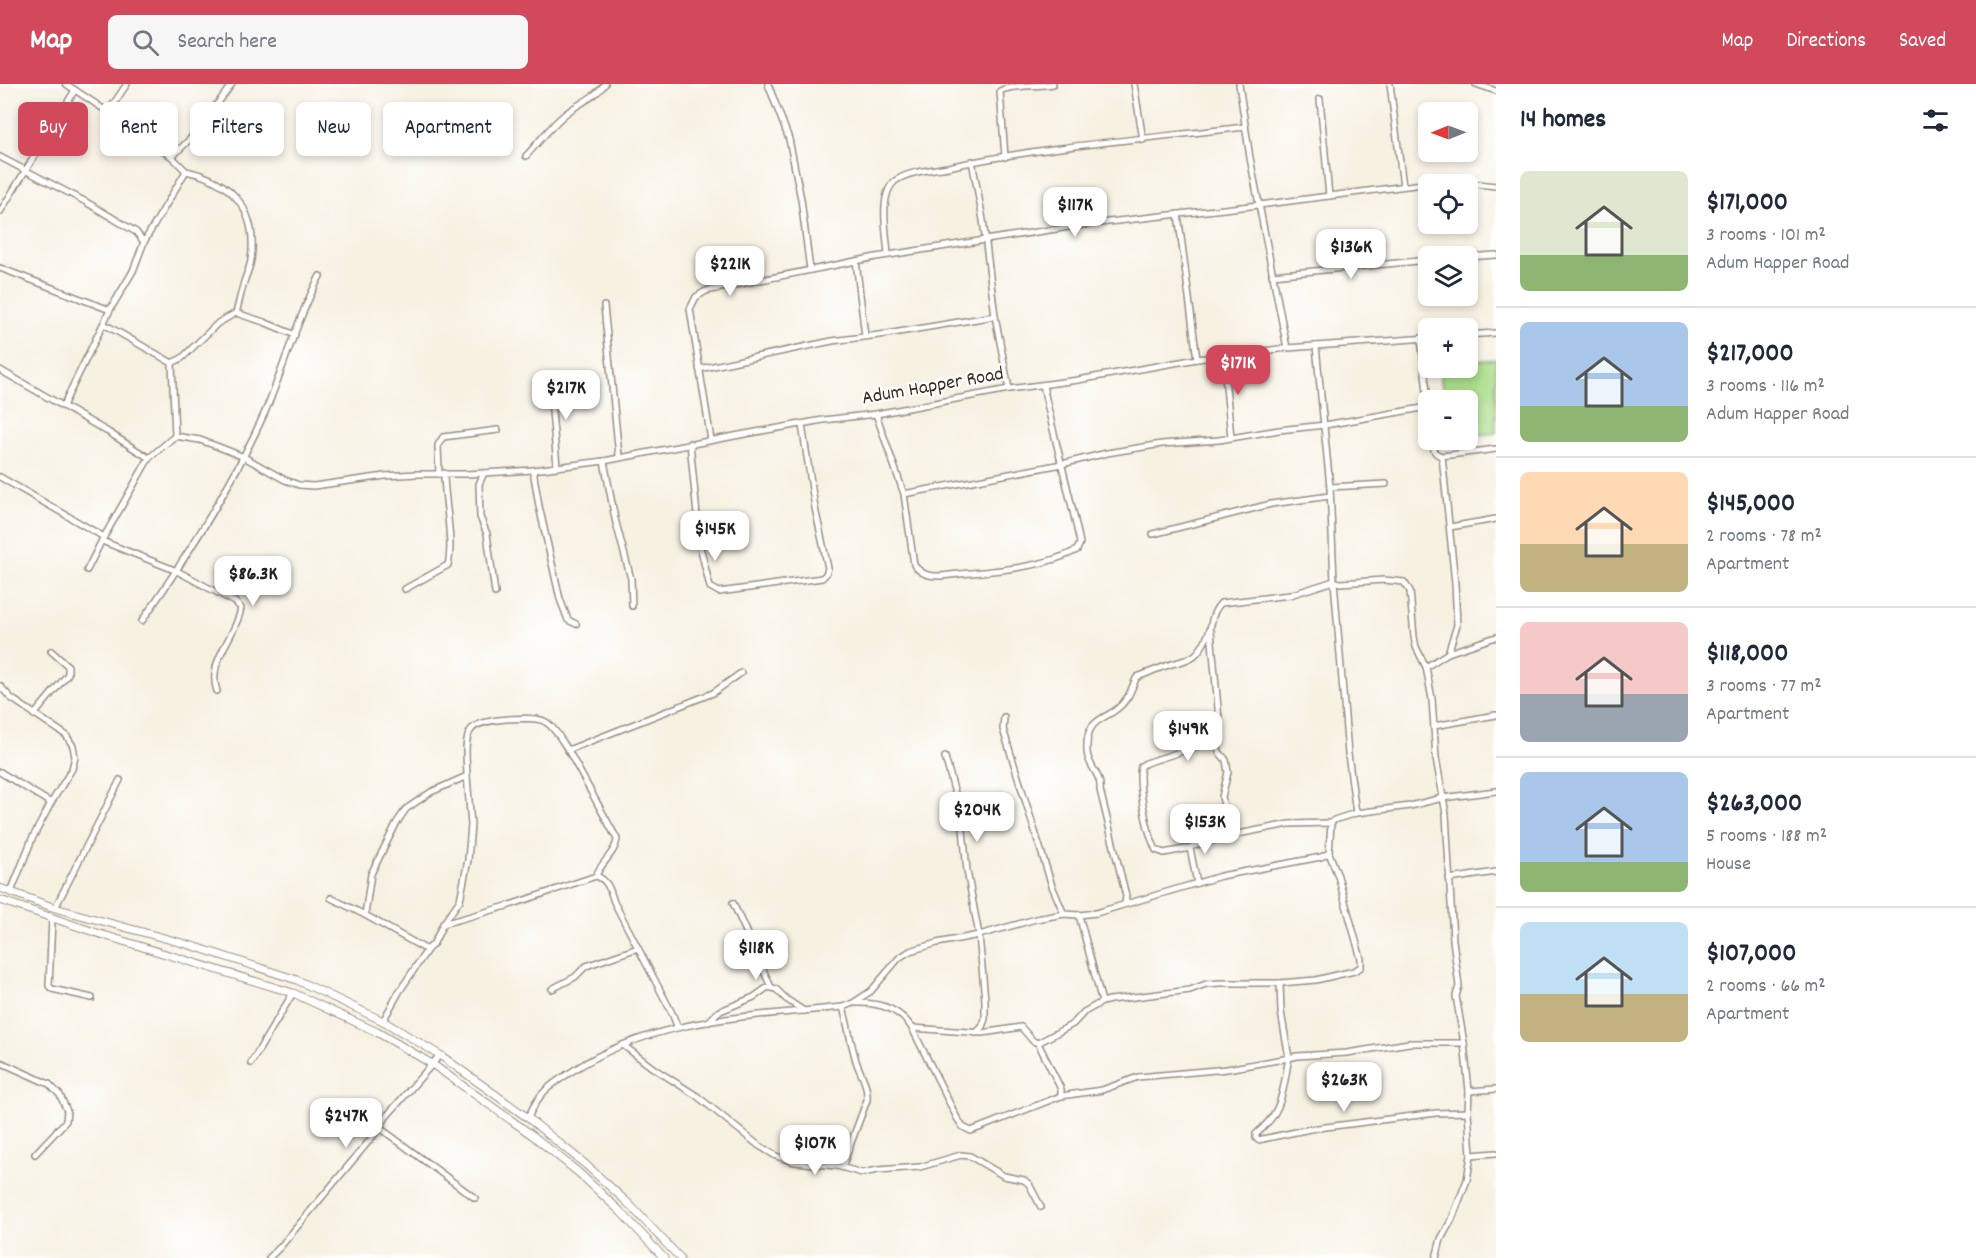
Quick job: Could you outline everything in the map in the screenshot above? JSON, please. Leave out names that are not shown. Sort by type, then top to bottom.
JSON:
[{"type":"street","points":[[66,84],[100,107]]},
{"type":"street","points":[[115,102],[128,84]]},
{"type":"street","points":[[171,363],[182,358],[218,323],[236,313],[251,263],[253,243],[247,214],[236,195],[218,182],[186,171],[172,157],[191,138],[203,118],[232,84]]},
{"type":"street","points":[[526,156],[563,116],[574,107],[595,96],[605,84]]},
{"type":"street","points":[[768,84],[789,139],[801,200],[810,270]]},
{"type":"street","points":[[1005,157],[1000,91],[1012,86],[1053,84]]},
{"type":"street","points":[[1134,84],[1143,140]]},
{"type":"street","points":[[1239,84],[1259,205],[1287,348]]},
{"type":"street","points":[[1390,84],[1403,186]]},
{"type":"street","points":[[1476,84],[1496,91]]},
{"type":"street","points":[[0,212],[75,90]]},
{"type":"street","points":[[1320,99],[1329,196]]},
{"type":"street","points":[[888,255],[885,202],[887,191],[895,182],[909,175],[972,161],[1245,127]]},
{"type":"street","points":[[0,158],[86,202],[136,232],[144,242]]},
{"type":"street","points":[[972,161],[995,315],[1009,389]]},
{"type":"street","points":[[63,406],[110,310],[133,271],[144,242],[186,171]]},
{"type":"street","points":[[711,440],[690,309],[696,297],[712,289],[888,255],[1102,222],[1403,186],[1458,182],[1496,186]]},
{"type":"street","points":[[1178,214],[1197,359]]},
{"type":"street","points":[[1478,256],[1496,255]]},
{"type":"street","points":[[856,261],[865,336]]},
{"type":"street","points":[[1272,275],[1418,261]]},
{"type":"street","points":[[0,268],[110,310]]},
{"type":"street","points":[[142,621],[177,571],[227,490],[266,410],[310,295],[320,276]]},
{"type":"street","points":[[604,306],[619,456]]},
{"type":"street","points":[[236,313],[295,335]]},
{"type":"street","points":[[699,369],[810,345],[995,315]]},
{"type":"street","points":[[104,324],[171,363]]},
{"type":"street","points":[[1478,334],[1496,333]]},
{"type":"street","name":"Adum Happer Road","points":[[175,436],[200,441],[244,457],[285,480],[314,486],[384,476],[533,470],[603,461],[619,456],[823,420],[876,414],[1009,389],[1197,359],[1287,348],[1418,339]]},
{"type":"street","points":[[1316,346],[1330,487],[1348,754],[1356,813]]},
{"type":"street","points":[[1223,356],[1231,437]]},
{"type":"street","points":[[87,570],[148,458],[175,436],[171,363]]},
{"type":"street","points":[[0,370],[108,432],[148,458]]},
{"type":"street","points":[[549,378],[556,466]]},
{"type":"street","points":[[876,414],[904,494],[914,565],[919,571],[928,576],[1044,562],[1066,556],[1077,550],[1080,543],[1043,385]]},
{"type":"street","points":[[904,494],[1062,464],[1097,454],[1325,425],[1418,409]]},
{"type":"street","points":[[690,443],[699,537],[710,587],[719,592],[822,578],[828,568],[815,508],[802,425]]},
{"type":"street","points":[[405,589],[448,565],[450,541],[438,445],[443,437],[498,430]]},
{"type":"street","points":[[1434,450],[1437,455],[1442,456],[1496,449]]},
{"type":"street","points":[[1442,456],[1455,583],[1456,624],[1448,653]]},
{"type":"street","points":[[603,461],[631,579],[632,606]]},
{"type":"street","points":[[533,470],[538,506],[560,599],[568,620],[576,624]]},
{"type":"street","points":[[484,473],[479,484],[480,517],[487,534],[495,593]]},
{"type":"street","points":[[0,477],[103,539],[177,571],[235,602],[241,608],[215,667],[213,678],[217,691]]},
{"type":"street","points":[[1330,487],[1386,484]]},
{"type":"street","points":[[1153,534],[1271,504],[1330,496]]},
{"type":"street","points":[[1450,527],[1496,519]]},
{"type":"street","points":[[1228,836],[1222,797],[1228,772],[1226,760],[1218,747],[1220,739],[1210,628],[1215,609],[1221,603],[1290,595],[1335,581],[1340,583],[1384,580],[1404,582],[1410,591],[1416,647],[1426,666],[1432,699],[1436,758],[1446,814],[1458,986],[1456,996],[1469,1091],[1471,1155],[1467,1180],[1452,1219],[1441,1239],[1436,1258]]},
{"type":"street","points":[[1125,904],[1126,896],[1100,790],[1100,779],[1088,758],[1086,748],[1089,731],[1093,723],[1114,712],[1126,699],[1137,677],[1194,657],[1202,648],[1210,628]]},
{"type":"street","points":[[1426,666],[1448,653],[1496,637]]},
{"type":"street","points":[[34,715],[68,674],[68,666],[51,651]]},
{"type":"street","points":[[568,750],[712,693],[741,673]]},
{"type":"street","points":[[0,686],[11,698],[66,735],[73,746],[75,757],[72,769],[51,802],[26,854],[11,892]]},
{"type":"street","points":[[1434,726],[1496,716]]},
{"type":"street","points":[[1004,717],[1003,729],[1023,795],[1052,886],[1064,914]]},
{"type":"street","points":[[383,1021],[399,992],[434,943],[442,924],[460,900],[468,860],[471,825],[466,776],[467,738],[475,725],[513,719],[544,722],[556,733],[568,750],[617,839],[614,849],[599,868],[596,876]]},
{"type":"street","points":[[1220,739],[1141,766],[1139,781],[1142,802],[1156,850],[1164,852],[1190,848],[1228,836],[1289,824],[1330,823],[1356,813],[1496,791]]},
{"type":"street","points":[[945,757],[962,819],[967,871],[979,936],[985,1019],[982,1027],[976,1033]]},
{"type":"street","points":[[0,772],[51,802]]},
{"type":"street","points":[[365,915],[371,874],[406,809],[431,792],[466,776]]},
{"type":"street","points":[[55,908],[120,780]]},
{"type":"street","points":[[1038,1044],[1073,1024],[1084,1012],[1102,1002],[1190,990],[1206,984],[1316,980],[1354,971],[1361,967],[1362,959],[1329,853],[1330,823]]},
{"type":"street","points":[[1190,848],[1197,883]]},
{"type":"street","points":[[528,1118],[543,1091],[590,1060],[623,1045],[677,1026],[770,1013],[843,1007],[871,991],[899,958],[910,951],[1064,914],[1096,913],[1221,876],[1321,857],[1329,853]]},
{"type":"street","points":[[1449,879],[1496,872]]},
{"type":"street","points":[[442,924],[507,906],[596,876],[603,878],[677,1026]]},
{"type":"street","points":[[0,888],[55,908],[193,946],[297,980],[383,1021],[440,1055],[528,1118],[585,1164],[628,1203],[680,1258]]},
{"type":"street","points":[[331,898],[427,950]]},
{"type":"street","points":[[0,900],[52,919],[293,993],[361,1023],[432,1065],[521,1127],[579,1173],[621,1212],[664,1258]]},
{"type":"street","points":[[733,903],[771,987]]},
{"type":"street","points":[[1078,915],[1102,1002]]},
{"type":"street","points":[[52,919],[49,986],[52,989],[92,998]]},
{"type":"street","points":[[189,960],[193,946]]},
{"type":"street","points":[[552,989],[575,977],[586,966],[638,948]]},
{"type":"street","points":[[1280,983],[1281,1012],[1289,1058],[1279,1105],[1269,1123],[1257,1134],[1258,1140],[1310,1129],[1413,1116],[1468,1112]]},
{"type":"street","points":[[707,1022],[718,1012],[771,987],[776,988],[786,999],[804,1011]]},
{"type":"street","points":[[251,1063],[293,993]]},
{"type":"street","points":[[853,1003],[885,1006],[898,1013],[912,1028],[957,1118],[963,1127],[971,1131],[1061,1096],[1102,1090],[1138,1077],[1227,1069],[1297,1056],[1347,1053],[1409,1043],[1464,1043]]},
{"type":"street","points":[[842,1167],[867,1100],[868,1090],[848,1033],[843,1007]]},
{"type":"street","points":[[912,1028],[976,1033],[1021,1027],[1038,1044],[1061,1089],[1061,1096]]},
{"type":"street","points":[[623,1045],[652,1068],[697,1096],[758,1145],[776,1156],[794,1162],[842,1167],[868,1173],[878,1170],[920,1167],[961,1155],[970,1156],[1004,1176],[1024,1180],[1029,1184],[1041,1207]]},
{"type":"street","points":[[269,1258],[440,1055]]},
{"type":"street","points":[[0,1062],[49,1084],[60,1095],[68,1111],[66,1121],[35,1154]]},
{"type":"street","points":[[1469,1091],[1496,1089]]},
{"type":"street","points":[[380,1128],[475,1198]]},
{"type":"street","points":[[1471,1155],[1496,1153]]},
{"type":"green space","points":[[1496,359],[1496,433],[1478,435],[1478,390],[1442,390],[1441,378],[1478,378],[1478,361]]}]
